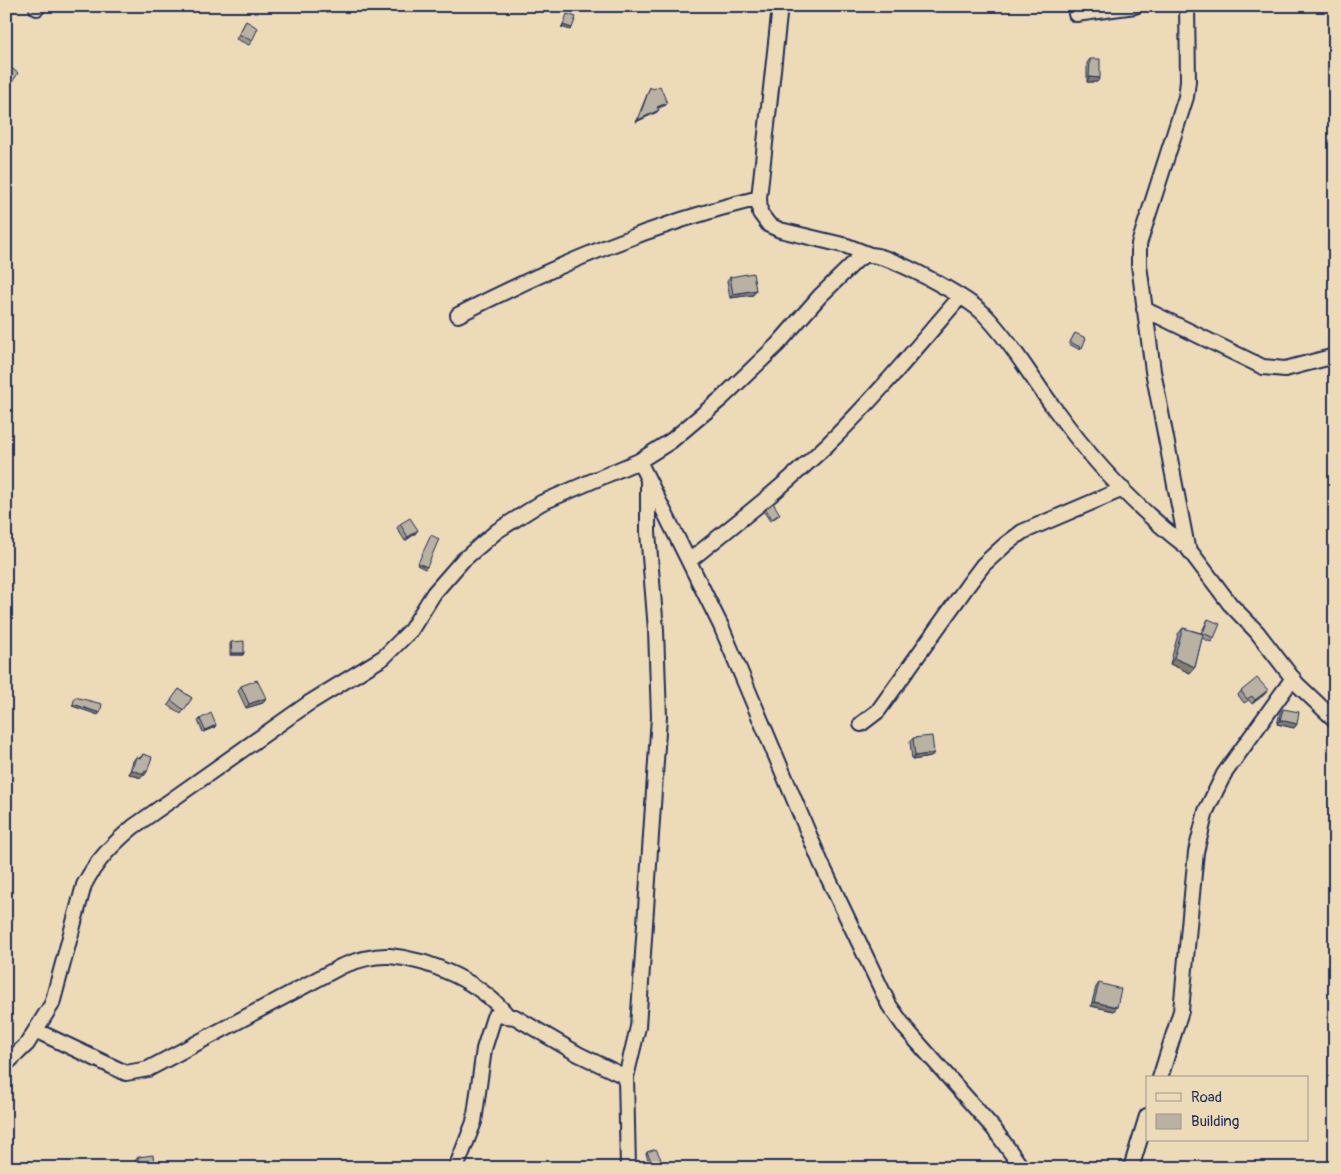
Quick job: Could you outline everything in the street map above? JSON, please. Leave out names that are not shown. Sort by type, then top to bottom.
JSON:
[{"type":"street","points":[[780,6],[759,198],[760,213],[769,226],[847,246],[884,258],[960,297],[985,315],[1055,410],[1106,471],[1172,536],[1187,547],[1230,604],[1257,632],[1308,696],[1335,720]]},
{"type":"street","points":[[1076,14],[1135,6]]},
{"type":"street","points":[[1187,6],[1188,72],[1186,97],[1139,244],[1139,265],[1153,371],[1187,547]]},
{"type":"street","points":[[458,315],[508,290],[608,245],[682,218],[759,198]]},
{"type":"street","points":[[6,1064],[27,1044],[52,1004],[84,885],[93,867],[117,841],[133,827],[309,703],[384,657],[411,630],[434,593],[462,561],[497,531],[541,503],[639,461],[671,441],[722,398],[778,344],[820,296],[857,260],[870,255]]},
{"type":"street","points":[[689,562],[795,475],[828,443],[860,411],[960,297]]},
{"type":"street","points":[[1144,308],[1263,367],[1285,369],[1335,356]]},
{"type":"street","points":[[639,461],[742,675],[821,863],[889,1005],[906,1029],[994,1129],[1022,1168]]},
{"type":"street","points":[[628,1168],[626,1077],[638,1027],[659,717],[656,630],[648,532],[648,478]]},
{"type":"street","points":[[861,724],[878,711],[968,584],[983,565],[1006,544],[1040,523],[1123,488]]},
{"type":"street","points":[[1161,1076],[1180,1011],[1196,852],[1206,811],[1224,774],[1293,678]]},
{"type":"street","points":[[36,1031],[126,1073],[138,1072],[148,1069],[196,1045],[342,966],[357,960],[389,956],[415,961],[451,974],[483,991],[507,1015]]},
{"type":"street","points":[[456,1168],[474,1122],[484,1050],[490,1023],[498,1015],[507,1015],[526,1022],[578,1054],[626,1077]]},
{"type":"street","points":[[1131,1168],[1146,1119]]},
{"type":"building","points":[[567,14],[576,17],[572,28],[563,25]]},
{"type":"building","points":[[246,21],[258,28],[252,41],[239,34]]},
{"type":"building","points":[[6,27],[11,39],[6,41]]},
{"type":"building","points":[[1090,59],[1100,59],[1100,78],[1089,77]]},
{"type":"building","points":[[6,64],[18,73],[10,86],[6,84]]},
{"type":"building","points":[[660,86],[667,103],[657,107],[659,110],[638,120],[650,87],[653,89]]},
{"type":"building","points":[[753,273],[756,290],[733,294],[730,277]]},
{"type":"building","points":[[1075,333],[1086,338],[1082,348],[1070,342]]},
{"type":"building","points":[[773,503],[780,514],[772,519],[766,509]]},
{"type":"building","points":[[410,518],[418,530],[408,537],[400,524]]},
{"type":"building","points":[[431,535],[439,539],[427,567],[418,563]]},
{"type":"building","points":[[1208,619],[1220,624],[1214,638],[1203,633]]},
{"type":"building","points":[[1183,628],[1203,634],[1195,667],[1174,658]]},
{"type":"building","points":[[244,641],[244,653],[232,653],[231,642]]},
{"type":"building","points":[[1257,678],[1268,690],[1255,700],[1252,696],[1247,699],[1241,691]]},
{"type":"building","points":[[257,680],[266,698],[249,704],[241,686]]},
{"type":"building","points":[[179,689],[192,698],[184,710],[171,700]]},
{"type":"building","points":[[75,697],[102,704],[100,713],[73,704]]},
{"type":"building","points":[[1283,709],[1299,712],[1297,724],[1280,720]]},
{"type":"building","points":[[211,713],[216,725],[205,730],[200,719]]},
{"type":"building","points":[[932,736],[934,753],[915,756],[913,738]]},
{"type":"building","points":[[143,754],[152,757],[147,772],[145,771],[144,774],[132,770],[136,757],[141,758]]},
{"type":"building","points":[[1099,983],[1121,989],[1117,1007],[1094,1002]]},
{"type":"building","points":[[656,1149],[661,1159],[652,1163],[647,1152]]},
{"type":"building","points":[[153,1155],[154,1168],[139,1168],[138,1157]]}]
